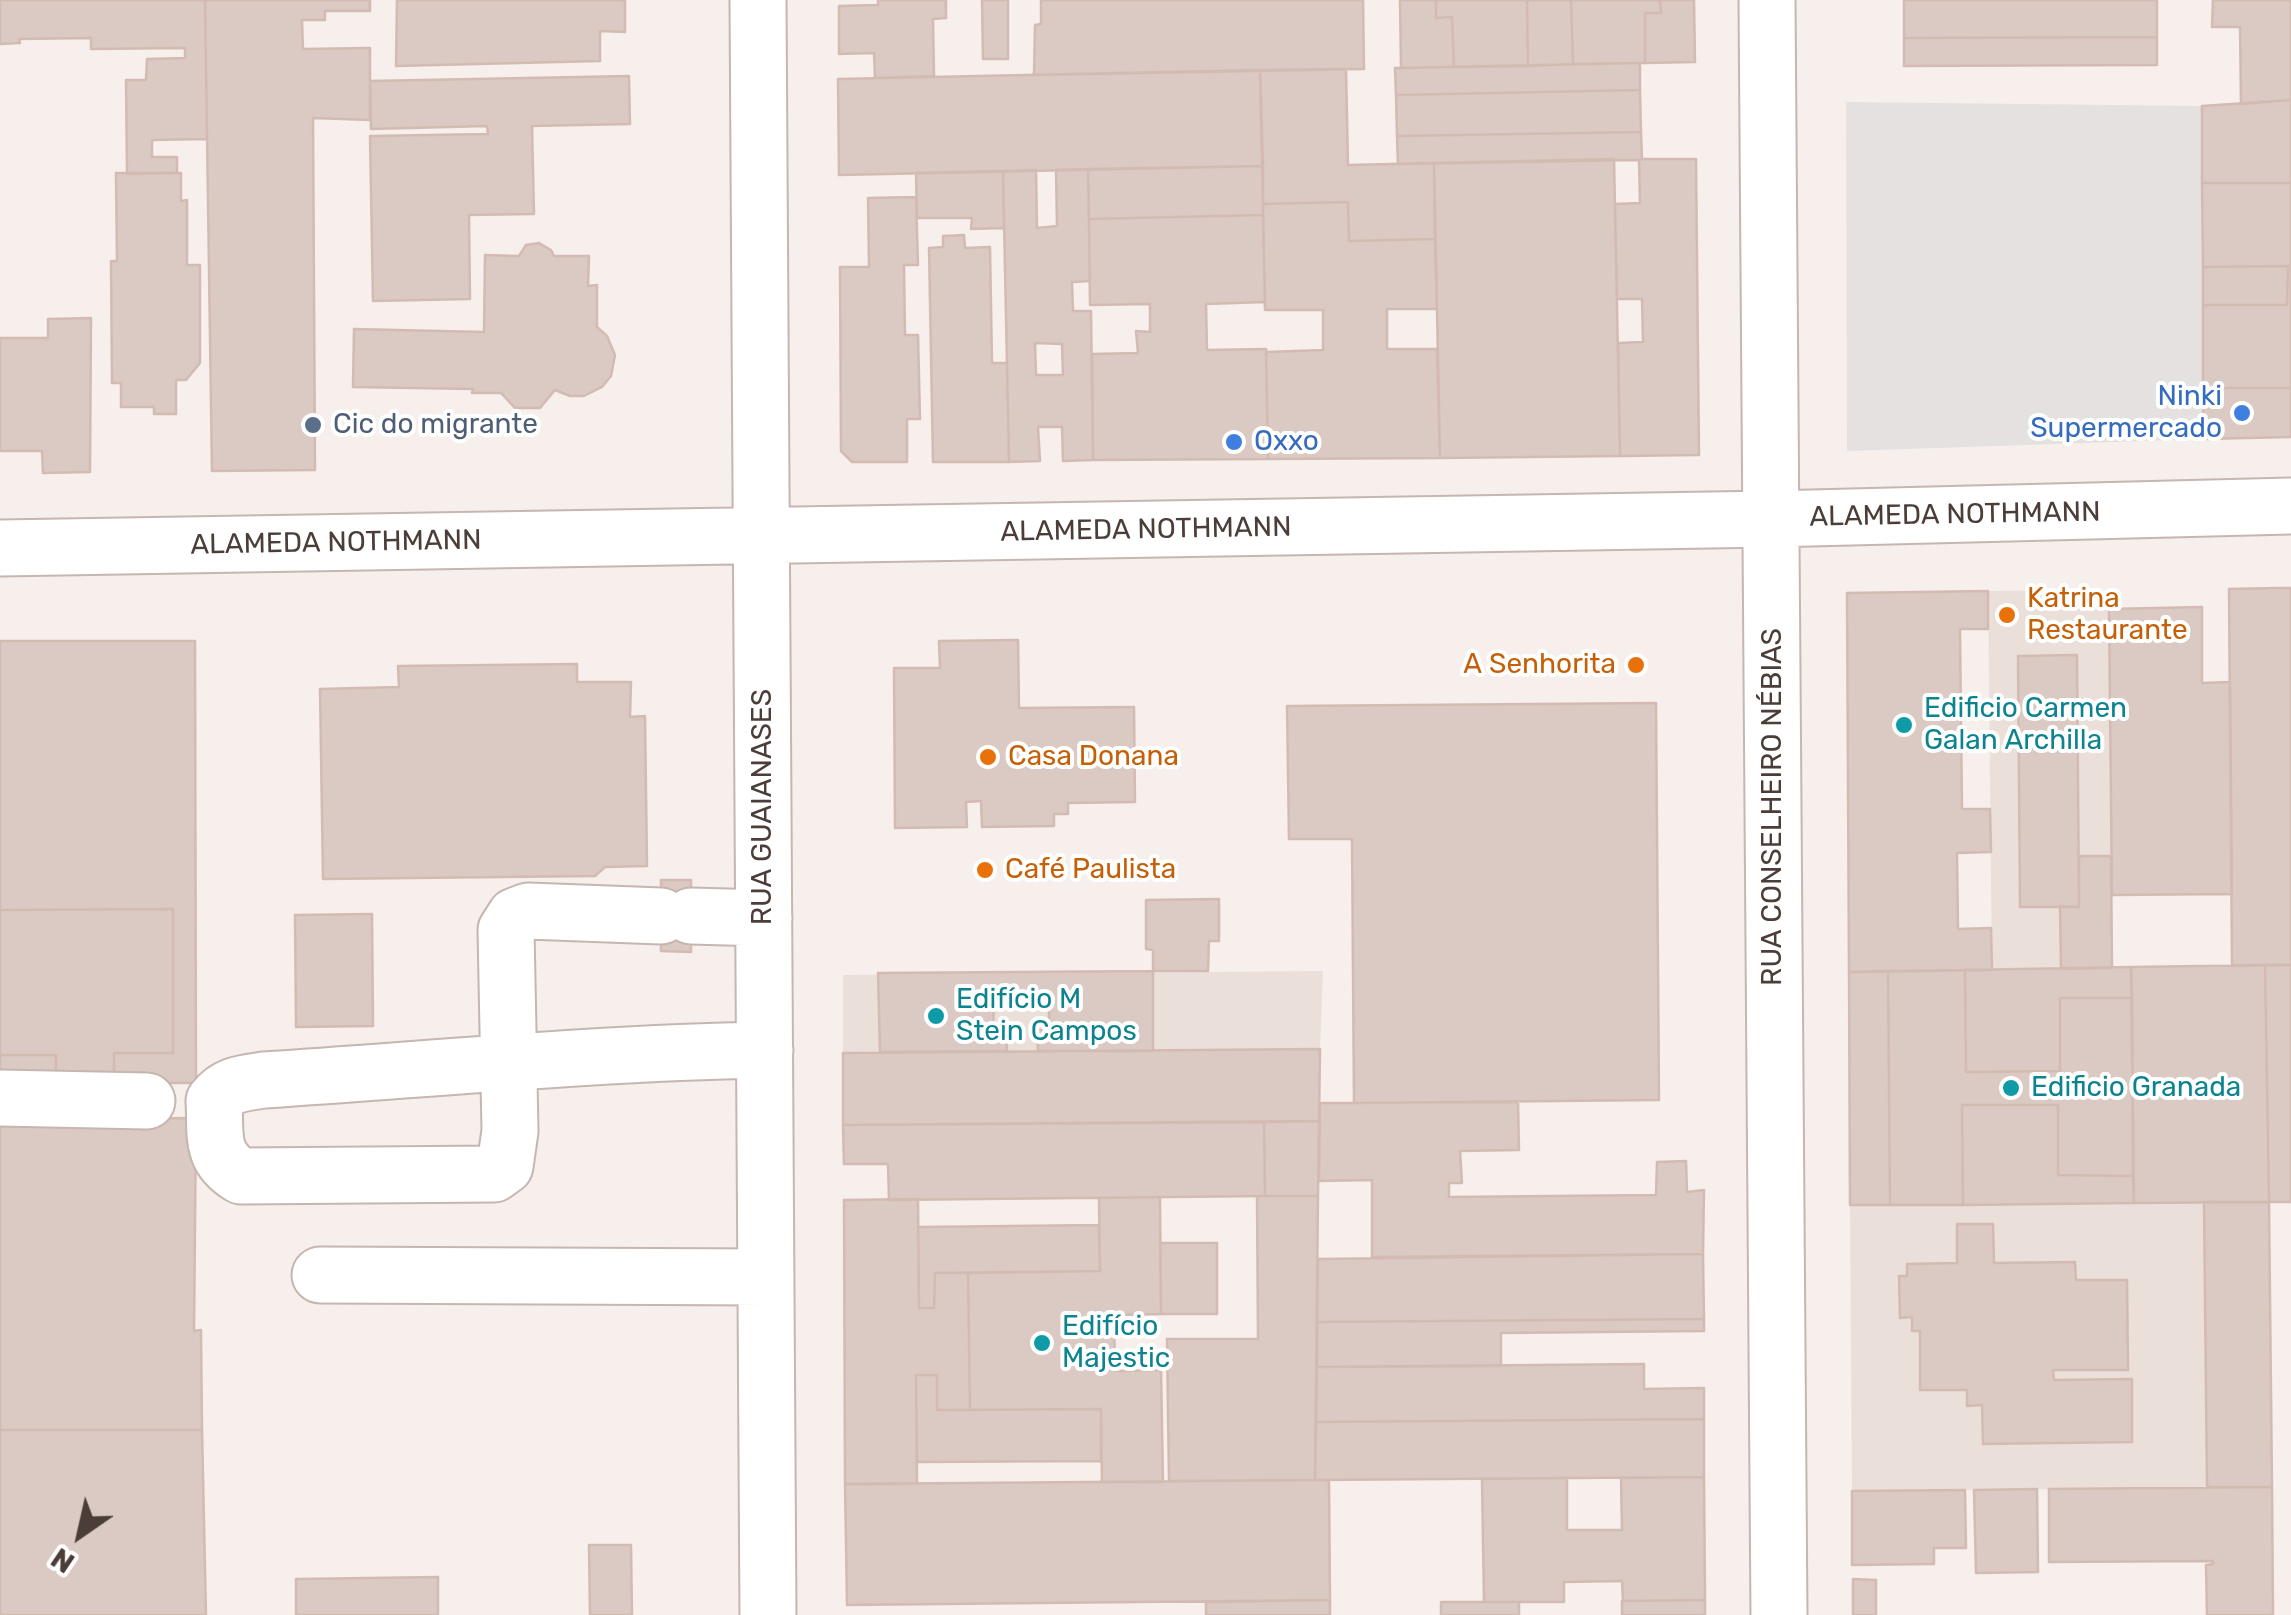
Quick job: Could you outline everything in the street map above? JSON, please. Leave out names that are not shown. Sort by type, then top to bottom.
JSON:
[{"type":"street","name":"RUA GUAIANASES","points":[[758,0],[768,1615]]},
{"type":"street","name":"RUA CONSELHEIRO NÉBIAS","points":[[1766,0],[1779,1615]]},
{"type":"street","name":"ALAMEDA NOTHMANN","points":[[0,548],[1771,519],[2291,506]]},
{"type":"street","points":[[764,918],[528,911],[515,916],[506,930],[509,1064],[510,1131],[504,1166],[494,1174],[241,1176],[225,1166],[217,1152],[214,1101],[221,1091],[234,1084],[264,1080],[509,1064],[679,1052],[765,1050]]},
{"type":"street","points":[[0,1098],[147,1102]]},
{"type":"street","points":[[320,1275],[766,1278]]},
{"type":"shaded area","points":[[1846,102],[2202,106],[2204,439],[1847,451]]},
{"type":"shaded area","points":[[2109,590],[2112,968],[1992,970],[1988,591]]},
{"type":"shaded area","points":[[1323,971],[1320,1049],[843,1053],[843,975]]},
{"type":"shaded area","points":[[2269,1202],[2272,1487],[1852,1491],[1850,1205]]},
{"type":"building","points":[[0,0],[205,0],[207,139],[152,140],[152,157],[177,157],[177,173],[127,174],[126,80],[146,80],[147,59],[185,58],[185,48],[91,49],[91,38],[19,39],[20,43],[0,44]]},
{"type":"building","points":[[205,0],[370,0],[370,11],[325,11],[325,20],[302,20],[303,49],[370,48],[370,120],[313,118],[315,470],[212,471]]},
{"type":"building","points":[[397,0],[625,0],[625,32],[600,31],[600,61],[396,66]]},
{"type":"building","points":[[878,0],[946,0],[946,18],[933,19],[934,76],[875,78],[874,53],[839,54],[839,6],[878,5]]},
{"type":"building","points":[[982,0],[1008,0],[1008,59],[983,59]]},
{"type":"building","points":[[1041,0],[1363,0],[1364,69],[1034,75],[1035,25],[1041,24]]},
{"type":"building","points":[[1400,0],[1436,0],[1436,18],[1452,17],[1454,67],[1401,68]]},
{"type":"building","points":[[1436,0],[1527,0],[1528,66],[1454,67],[1452,17],[1436,18]]},
{"type":"building","points":[[1527,0],[1571,0],[1573,64],[1528,66]]},
{"type":"building","points":[[1571,0],[1660,0],[1661,13],[1645,13],[1645,63],[1573,64]]},
{"type":"building","points":[[1660,0],[1694,0],[1695,62],[1645,63],[1645,13],[1661,13]]},
{"type":"building","points":[[1904,0],[2157,0],[2157,37],[1904,38]]},
{"type":"building","points":[[2213,0],[2291,0],[2291,100],[2241,104],[2240,27],[2212,27]]},
{"type":"building","points":[[2157,37],[2157,65],[1904,66],[1904,38]]},
{"type":"building","points":[[1640,63],[1640,90],[1396,95],[1395,68]]},
{"type":"building","points":[[1346,69],[1348,165],[1434,163],[1435,239],[1349,241],[1348,202],[1263,204],[1260,70]]},
{"type":"building","points":[[1260,70],[1263,166],[839,175],[838,79]]},
{"type":"building","points":[[629,76],[630,124],[532,126],[534,214],[469,215],[470,299],[373,301],[370,136],[488,134],[487,126],[371,129],[370,81]]},
{"type":"building","points":[[1640,90],[1641,132],[1397,136],[1396,95]]},
{"type":"building","points":[[2291,100],[2291,183],[2202,183],[2202,106]]},
{"type":"building","points":[[1641,132],[1639,160],[1398,164],[1397,136]]},
{"type":"building","points":[[1614,159],[1620,456],[1440,458],[1434,163]]},
{"type":"building","points":[[1642,159],[1696,159],[1699,455],[1620,456],[1618,343],[1643,342],[1642,299],[1617,299],[1615,204],[1640,203]]},
{"type":"building","points":[[1263,166],[1263,215],[1089,219],[1088,169]]},
{"type":"building","points":[[1088,169],[1090,281],[1072,282],[1073,311],[1091,311],[1093,460],[1063,461],[1062,427],[1038,427],[1040,461],[1009,462],[1003,171],[1036,170],[1037,228],[1057,226],[1056,170]],"holes":[[[1035,343],[1062,344],[1063,375],[1036,375]]]},
{"type":"building","points":[[1003,171],[1004,228],[971,229],[972,218],[917,218],[916,173]]},
{"type":"building","points":[[116,173],[181,173],[181,201],[187,200],[187,265],[200,265],[200,363],[186,380],[176,380],[176,414],[154,414],[154,407],[121,407],[121,383],[112,383],[111,261],[117,261]]},
{"type":"building","points":[[2202,183],[2291,183],[2291,388],[2203,388],[2203,305],[2287,305],[2288,266],[2203,267]]},
{"type":"building","points":[[916,197],[918,265],[904,265],[905,335],[918,335],[920,419],[907,419],[907,462],[852,462],[841,451],[840,267],[869,267],[868,198]]},
{"type":"building","points":[[1348,202],[1349,241],[1435,239],[1437,309],[1387,309],[1387,349],[1437,349],[1440,458],[1268,459],[1266,352],[1323,350],[1323,310],[1265,310],[1263,204]]},
{"type":"building","points":[[1263,215],[1265,302],[1206,304],[1207,350],[1266,349],[1268,459],[1093,460],[1092,354],[1138,353],[1136,331],[1150,332],[1150,304],[1090,305],[1089,219]]},
{"type":"building","points":[[964,235],[965,248],[990,247],[992,363],[1007,363],[1009,462],[933,462],[929,248],[943,247],[943,236]]},
{"type":"building","points":[[539,243],[554,256],[589,256],[588,286],[597,285],[597,327],[607,336],[615,355],[611,376],[602,387],[584,396],[555,390],[540,408],[515,408],[501,393],[472,393],[473,389],[353,387],[354,329],[484,332],[485,255],[519,256],[526,245]]},
{"type":"building","points":[[2288,266],[2287,305],[2203,305],[2203,267]]},
{"type":"building","points":[[91,318],[90,472],[43,473],[42,451],[0,451],[0,338],[48,338],[48,319]]},
{"type":"building","points":[[2203,388],[2291,388],[2291,437],[2204,439]]},
{"type":"building","points":[[2291,588],[2291,965],[2232,966],[2229,589]]},
{"type":"building","name":"Edificio Carmen Galan Archilla","points":[[1988,591],[1988,629],[1960,629],[1962,809],[1990,809],[1991,852],[1957,853],[1958,929],[1991,928],[1992,970],[1849,972],[1847,593]]},
{"type":"building","points":[[2202,607],[2202,683],[2230,682],[2232,894],[2112,895],[2109,609]]},
{"type":"building","points":[[1018,640],[1019,708],[1134,707],[1135,802],[1068,803],[1068,814],[1054,814],[1054,826],[982,827],[981,801],[966,802],[967,827],[895,828],[894,668],[940,668],[939,641]]},
{"type":"building","points":[[0,641],[195,641],[196,1083],[114,1083],[114,1053],[173,1053],[173,909],[0,910]]},
{"type":"building","points":[[2077,655],[2079,907],[2020,907],[2018,656]]},
{"type":"building","points":[[577,664],[577,682],[631,682],[630,717],[645,716],[647,866],[605,867],[595,876],[323,879],[320,689],[399,687],[398,666]]},
{"type":"building","points":[[1656,703],[1659,1100],[1354,1103],[1352,839],[1289,839],[1287,706]]},
{"type":"building","points":[[2079,856],[2111,856],[2112,968],[2061,969],[2060,906],[2079,907]]},
{"type":"building","points":[[661,880],[691,880],[691,952],[661,951]]},
{"type":"building","points":[[1219,899],[1219,941],[1209,941],[1208,971],[1153,971],[1153,950],[1146,949],[1146,900]]},
{"type":"building","points":[[173,909],[173,1053],[114,1053],[114,1083],[56,1083],[56,1055],[0,1055],[0,910]]},
{"type":"building","points":[[372,914],[373,1026],[296,1027],[295,915]]},
{"type":"building","points":[[2265,965],[2291,965],[2291,1202],[2269,1202]]},
{"type":"building","points":[[2265,965],[2269,1202],[2134,1203],[2131,967]]},
{"type":"building","points":[[2131,967],[2132,998],[2060,998],[2060,1071],[1966,1072],[1965,970]]},
{"type":"building","name":"Edificio Granada","points":[[1965,970],[1966,1072],[2060,1071],[2060,998],[2132,998],[2133,1176],[2058,1175],[2058,1105],[1962,1105],[1963,1205],[1890,1205],[1888,971]]},
{"type":"building","name":"Edifício M Stein Campos","points":[[1153,971],[1153,1051],[1038,1051],[1037,1030],[1049,1030],[1049,1003],[994,1003],[993,1030],[1006,1029],[1007,1051],[880,1052],[878,973]]},
{"type":"building","points":[[1888,971],[1890,1205],[1850,1205],[1849,972]]},
{"type":"building","points":[[1320,1049],[1319,1121],[843,1125],[843,1053]]},
{"type":"building","points":[[0,1055],[56,1055],[56,1083],[0,1083]]},
{"type":"building","points":[[1518,1102],[1519,1150],[1460,1151],[1462,1183],[1449,1183],[1449,1197],[1656,1195],[1657,1162],[1686,1161],[1687,1192],[1704,1190],[1703,1254],[1372,1257],[1372,1180],[1319,1181],[1320,1103]]},
{"type":"building","points":[[1962,1105],[2058,1105],[2058,1175],[2133,1176],[2134,1203],[1963,1205]]},
{"type":"building","points":[[196,1118],[194,1331],[201,1330],[202,1430],[0,1430],[0,1120]]},
{"type":"building","points":[[1319,1121],[1318,1196],[1265,1196],[1264,1122]]},
{"type":"building","points":[[1264,1122],[1265,1196],[889,1200],[888,1164],[844,1164],[843,1125]]},
{"type":"building","points":[[1257,1196],[1318,1196],[1315,1480],[1169,1481],[1167,1339],[1258,1339]]},
{"type":"building","name":"Edifício Majestic","points":[[1160,1197],[1161,1314],[1114,1315],[1115,1371],[1161,1370],[1163,1482],[1102,1482],[1101,1409],[970,1410],[968,1273],[1100,1271],[1099,1198]]},
{"type":"building","points":[[918,1199],[919,1308],[934,1308],[935,1273],[968,1273],[970,1410],[937,1410],[937,1375],[916,1375],[917,1484],[845,1484],[844,1200]]},
{"type":"building","points":[[2204,1202],[2269,1202],[2272,1487],[2207,1487]]},
{"type":"building","points":[[1957,1224],[1993,1224],[1994,1263],[2075,1262],[2076,1280],[2127,1280],[2128,1370],[2053,1370],[2054,1380],[2132,1379],[2132,1442],[1983,1444],[1982,1405],[1967,1406],[1967,1390],[1920,1390],[1920,1331],[1912,1331],[1912,1317],[1900,1318],[1899,1276],[1907,1276],[1907,1264],[1957,1263]]},
{"type":"building","points":[[1099,1225],[1100,1271],[935,1273],[934,1308],[919,1308],[918,1227]]},
{"type":"building","points":[[1160,1243],[1217,1243],[1217,1314],[1161,1314]]},
{"type":"building","points":[[1703,1254],[1704,1319],[1317,1322],[1318,1259]]},
{"type":"building","points":[[1704,1319],[1704,1331],[1501,1333],[1501,1366],[1317,1367],[1317,1322]]},
{"type":"building","points":[[1644,1364],[1644,1389],[1704,1388],[1704,1419],[1316,1422],[1317,1367]]},
{"type":"building","points":[[916,1375],[937,1375],[937,1410],[1101,1409],[1101,1461],[917,1462]]},
{"type":"building","points":[[1704,1419],[1704,1477],[1315,1480],[1316,1422]]},
{"type":"building","points":[[0,1430],[202,1430],[206,1615],[0,1615]]},
{"type":"building","points":[[1704,1477],[1705,1600],[1623,1601],[1622,1581],[1564,1582],[1564,1602],[1484,1602],[1482,1479],[1567,1478],[1567,1530],[1622,1530],[1621,1478]]},
{"type":"building","points":[[1329,1480],[1330,1600],[847,1605],[845,1484]]},
{"type":"building","points":[[2272,1487],[2273,1615],[2207,1615],[2206,1565],[2213,1561],[2049,1562],[2049,1489]]},
{"type":"building","points":[[2037,1489],[2038,1572],[1976,1573],[1974,1490]]},
{"type":"building","points":[[1965,1490],[1966,1548],[1934,1548],[1934,1564],[1852,1565],[1852,1491]]},
{"type":"building","points":[[589,1545],[631,1545],[632,1615],[590,1615]]},
{"type":"building","points":[[438,1577],[438,1615],[296,1615],[296,1579]]},
{"type":"building","points":[[1853,1579],[1876,1580],[1876,1615],[1853,1615]]},
{"type":"building","points":[[1330,1600],[1330,1615],[1206,1615],[1206,1602]]},
{"type":"building","points":[[1705,1600],[1705,1615],[1622,1615],[1622,1601]]},
{"type":"building","points":[[1441,1602],[1519,1602],[1519,1615],[1441,1615]]},
{"type":"place","name":"Ninki Supermercado","points":[[2242,413]]},
{"type":"place","name":"Cic do migrante","points":[[313,425]]},
{"type":"place","name":"Oxxo","points":[[1234,442]]},
{"type":"place","name":"Katrina Restaurante","points":[[2007,615]]},
{"type":"place","name":"A Senhorita","points":[[1636,665]]},
{"type":"place","name":"Edificio Carmen Galan Archilla","points":[[1904,725]]},
{"type":"place","name":"Casa Donana","points":[[988,757]]},
{"type":"place","name":"Café Paulista","points":[[985,870]]},
{"type":"place","name":"Edifício M Stein Campos","points":[[936,1016]]},
{"type":"place","name":"Edificio Granada","points":[[2011,1088]]},
{"type":"place","name":"Edifício Majestic","points":[[1042,1343]]}]
